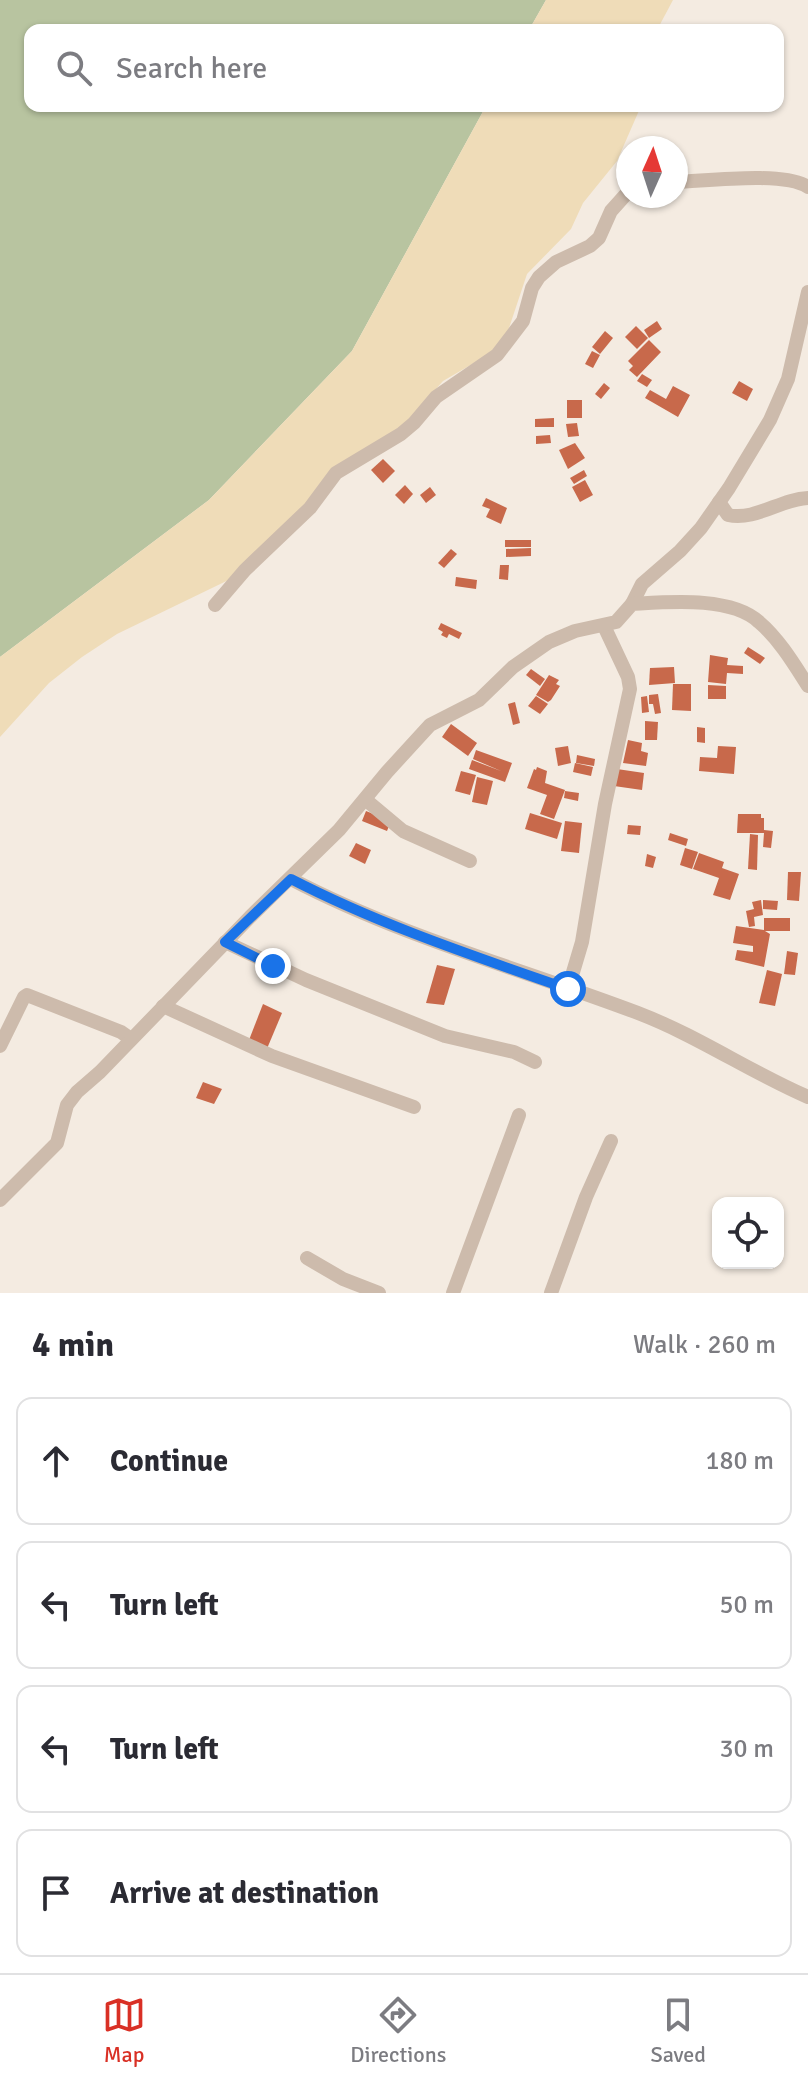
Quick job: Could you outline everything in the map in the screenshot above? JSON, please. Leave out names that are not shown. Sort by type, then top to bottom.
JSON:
[{"type":"street","points":[[688,182],[773,178],[796,180],[808,187]]},
{"type":"street","points":[[215,605],[245,570],[310,508],[336,473],[401,434],[436,397],[497,355],[523,321],[532,288],[539,277],[556,262],[590,246],[599,238],[616,205]]},
{"type":"street","points":[[0,1200],[57,1143],[67,1105],[77,1092],[291,879],[434,722],[479,700],[513,667],[549,642],[575,631],[616,622],[632,604],[642,584],[680,551],[719,502],[770,420],[788,379],[808,292]]},
{"type":"street","points":[[719,502],[728,515],[738,517],[808,498]]},
{"type":"street","points":[[632,604],[700,603],[741,612],[758,620],[808,686]]},
{"type":"street","points":[[568,989],[582,942],[612,765],[630,689],[628,677],[604,626]]},
{"type":"street","points":[[366,800],[403,831],[470,861]]},
{"type":"street","points":[[291,879],[417,936],[639,1013],[696,1037],[808,1097]]},
{"type":"street","points":[[225,942],[306,980],[445,1036],[499,1048],[535,1062]]},
{"type":"street","points":[[0,1046],[27,995],[121,1032],[131,1039]]},
{"type":"street","points":[[163,1006],[272,1056],[414,1107]]},
{"type":"street","points":[[453,1293],[519,1115]]},
{"type":"street","points":[[551,1293],[586,1197],[611,1141]]},
{"type":"street","points":[[307,1258],[343,1279],[379,1293]]},
{"type":"green space","points":[[0,0],[546,0],[532,24],[24,24],[24,112],[483,112],[352,351],[209,500],[0,657]]},
{"type":"sand","points":[[546,0],[673,0],[660,24],[532,24]]},
{"type":"sand","points":[[483,112],[638,112],[628,136],[616,136],[616,162],[583,203],[571,229],[527,274],[506,337],[493,352],[443,381],[400,430],[362,452],[243,573],[117,634],[82,657],[49,683],[0,737],[0,657],[209,500],[352,351]]},
{"type":"building","points":[[657,321],[662,329],[649,338],[644,330]]},
{"type":"building","points":[[636,326],[648,338],[637,349],[625,337]]},
{"type":"building","points":[[605,331],[613,338],[600,354],[592,347]]},
{"type":"building","points":[[649,340],[661,352],[637,377],[629,370],[633,366],[628,361]]},
{"type":"building","points":[[592,351],[600,355],[593,368],[585,364]]},
{"type":"building","points":[[642,374],[652,380],[647,387],[637,381]]},
{"type":"building","points":[[739,381],[753,389],[747,401],[732,393]]},
{"type":"building","points":[[604,383],[610,388],[601,399],[595,394]]},
{"type":"building","points":[[673,386],[690,395],[678,417],[645,398],[650,390],[666,399]]},
{"type":"building","points":[[567,400],[582,400],[582,418],[567,418]]},
{"type":"building","points":[[554,418],[554,427],[535,427],[535,419]]},
{"type":"building","points":[[577,423],[579,436],[568,437],[566,424]]},
{"type":"building","points":[[550,435],[551,443],[536,444],[536,436]]},
{"type":"building","points":[[575,443],[585,458],[568,469],[559,450]]},
{"type":"building","points":[[383,459],[395,471],[383,483],[371,470]]},
{"type":"building","points":[[584,470],[587,476],[574,484],[570,478]]},
{"type":"building","points":[[585,480],[593,495],[580,502],[572,487]]},
{"type":"building","points":[[405,485],[413,494],[404,504],[395,495]]},
{"type":"building","points":[[430,487],[436,495],[426,503],[420,495]]},
{"type":"building","points":[[486,498],[507,508],[501,524],[486,517],[490,509],[482,506]]},
{"type":"building","points":[[505,540],[531,540],[531,547],[505,547]]},
{"type":"building","points":[[531,548],[531,556],[506,557],[506,549]]},
{"type":"building","points":[[451,549],[457,554],[444,568],[438,563]]},
{"type":"building","points":[[500,565],[509,565],[508,580],[499,579]]},
{"type":"building","points":[[456,577],[477,580],[476,589],[455,586]]},
{"type":"building","points":[[441,623],[462,633],[459,639],[449,634],[447,638],[441,635],[443,632],[438,629]]},
{"type":"building","points":[[748,647],[765,658],[760,664],[744,653]]},
{"type":"building","points":[[710,655],[728,658],[727,665],[743,666],[743,674],[727,673],[726,684],[708,682]]},
{"type":"building","points":[[674,667],[675,683],[649,685],[650,668]]},
{"type":"building","points":[[531,669],[545,679],[540,686],[526,675]]},
{"type":"building","points":[[549,675],[559,680],[556,684],[560,686],[548,702],[536,695]]},
{"type":"building","points":[[673,684],[691,684],[691,711],[672,710]]},
{"type":"building","points":[[708,685],[726,686],[726,699],[708,699]]},
{"type":"building","points":[[658,694],[661,713],[655,714],[653,704],[649,704],[649,695]]},
{"type":"building","points":[[536,696],[548,704],[540,714],[528,706]]},
{"type":"building","points":[[647,696],[649,712],[642,713],[641,697]]},
{"type":"building","points":[[515,702],[520,723],[513,725],[508,704]]},
{"type":"building","points":[[645,721],[658,722],[657,740],[645,740]]},
{"type":"building","points":[[451,724],[477,743],[468,756],[442,737]]},
{"type":"building","points":[[697,727],[705,728],[705,743],[697,742]]},
{"type":"building","points":[[628,740],[642,743],[641,751],[648,753],[646,766],[623,763]]},
{"type":"building","points":[[568,746],[571,763],[558,766],[555,748]]},
{"type":"building","points":[[718,746],[736,747],[734,774],[699,771],[700,757],[717,758]]},
{"type":"building","points":[[476,750],[512,763],[505,782],[469,769],[472,760],[501,771],[473,759]]},
{"type":"building","points":[[577,755],[595,759],[594,766],[576,763]]},
{"type":"building","points":[[575,763],[593,767],[591,776],[573,772]]},
{"type":"building","points":[[537,767],[547,771],[545,783],[565,790],[554,819],[540,814],[547,795],[527,788]]},
{"type":"building","points":[[617,769],[644,773],[642,790],[614,786]]},
{"type":"building","points":[[461,771],[476,775],[470,795],[455,791]]},
{"type":"building","points":[[477,777],[493,781],[487,805],[472,802]]},
{"type":"building","points":[[565,791],[579,793],[578,801],[564,798]]},
{"type":"building","points":[[366,811],[391,821],[387,831],[362,821]]},
{"type":"building","points":[[530,813],[562,823],[557,839],[525,829]]},
{"type":"building","points":[[738,814],[761,814],[764,830],[773,831],[771,848],[763,847],[764,833],[737,833]]},
{"type":"building","points":[[565,821],[582,823],[579,853],[561,851]]},
{"type":"building","points":[[628,825],[641,826],[640,835],[627,834]]},
{"type":"building","points":[[670,833],[688,839],[686,846],[668,840]]},
{"type":"building","points":[[750,834],[758,835],[757,870],[748,869]]},
{"type":"building","points":[[356,843],[371,850],[365,864],[349,856]]},
{"type":"building","points":[[685,848],[698,852],[692,869],[680,865]]},
{"type":"building","points":[[699,853],[724,862],[722,868],[739,874],[730,900],[713,895],[719,878],[693,869]]},
{"type":"building","points":[[647,854],[656,857],[653,868],[645,866]]},
{"type":"building","points":[[788,872],[801,872],[799,901],[787,900]]},
{"type":"building","points":[[761,900],[763,915],[754,917],[755,926],[749,927],[746,911],[754,909],[752,902]]},
{"type":"building","points":[[763,900],[778,901],[777,910],[763,909]]},
{"type":"building","points":[[764,918],[790,918],[790,931],[765,931],[770,934],[764,967],[735,960],[737,950],[753,952],[753,946],[733,943],[736,926],[764,930]]},
{"type":"building","points":[[787,951],[798,953],[795,975],[784,974]]},
{"type":"building","points":[[437,965],[455,969],[444,1005],[426,1003]]},
{"type":"building","points":[[767,970],[782,974],[775,1006],[759,1003]]},
{"type":"building","points":[[263,1004],[282,1013],[266,1051],[249,1040]]},
{"type":"building","points":[[203,1082],[222,1089],[214,1104],[196,1098]]},
{"type":"route","points":[[273,966],[225,942],[291,879],[430,941],[568,989]]}]
